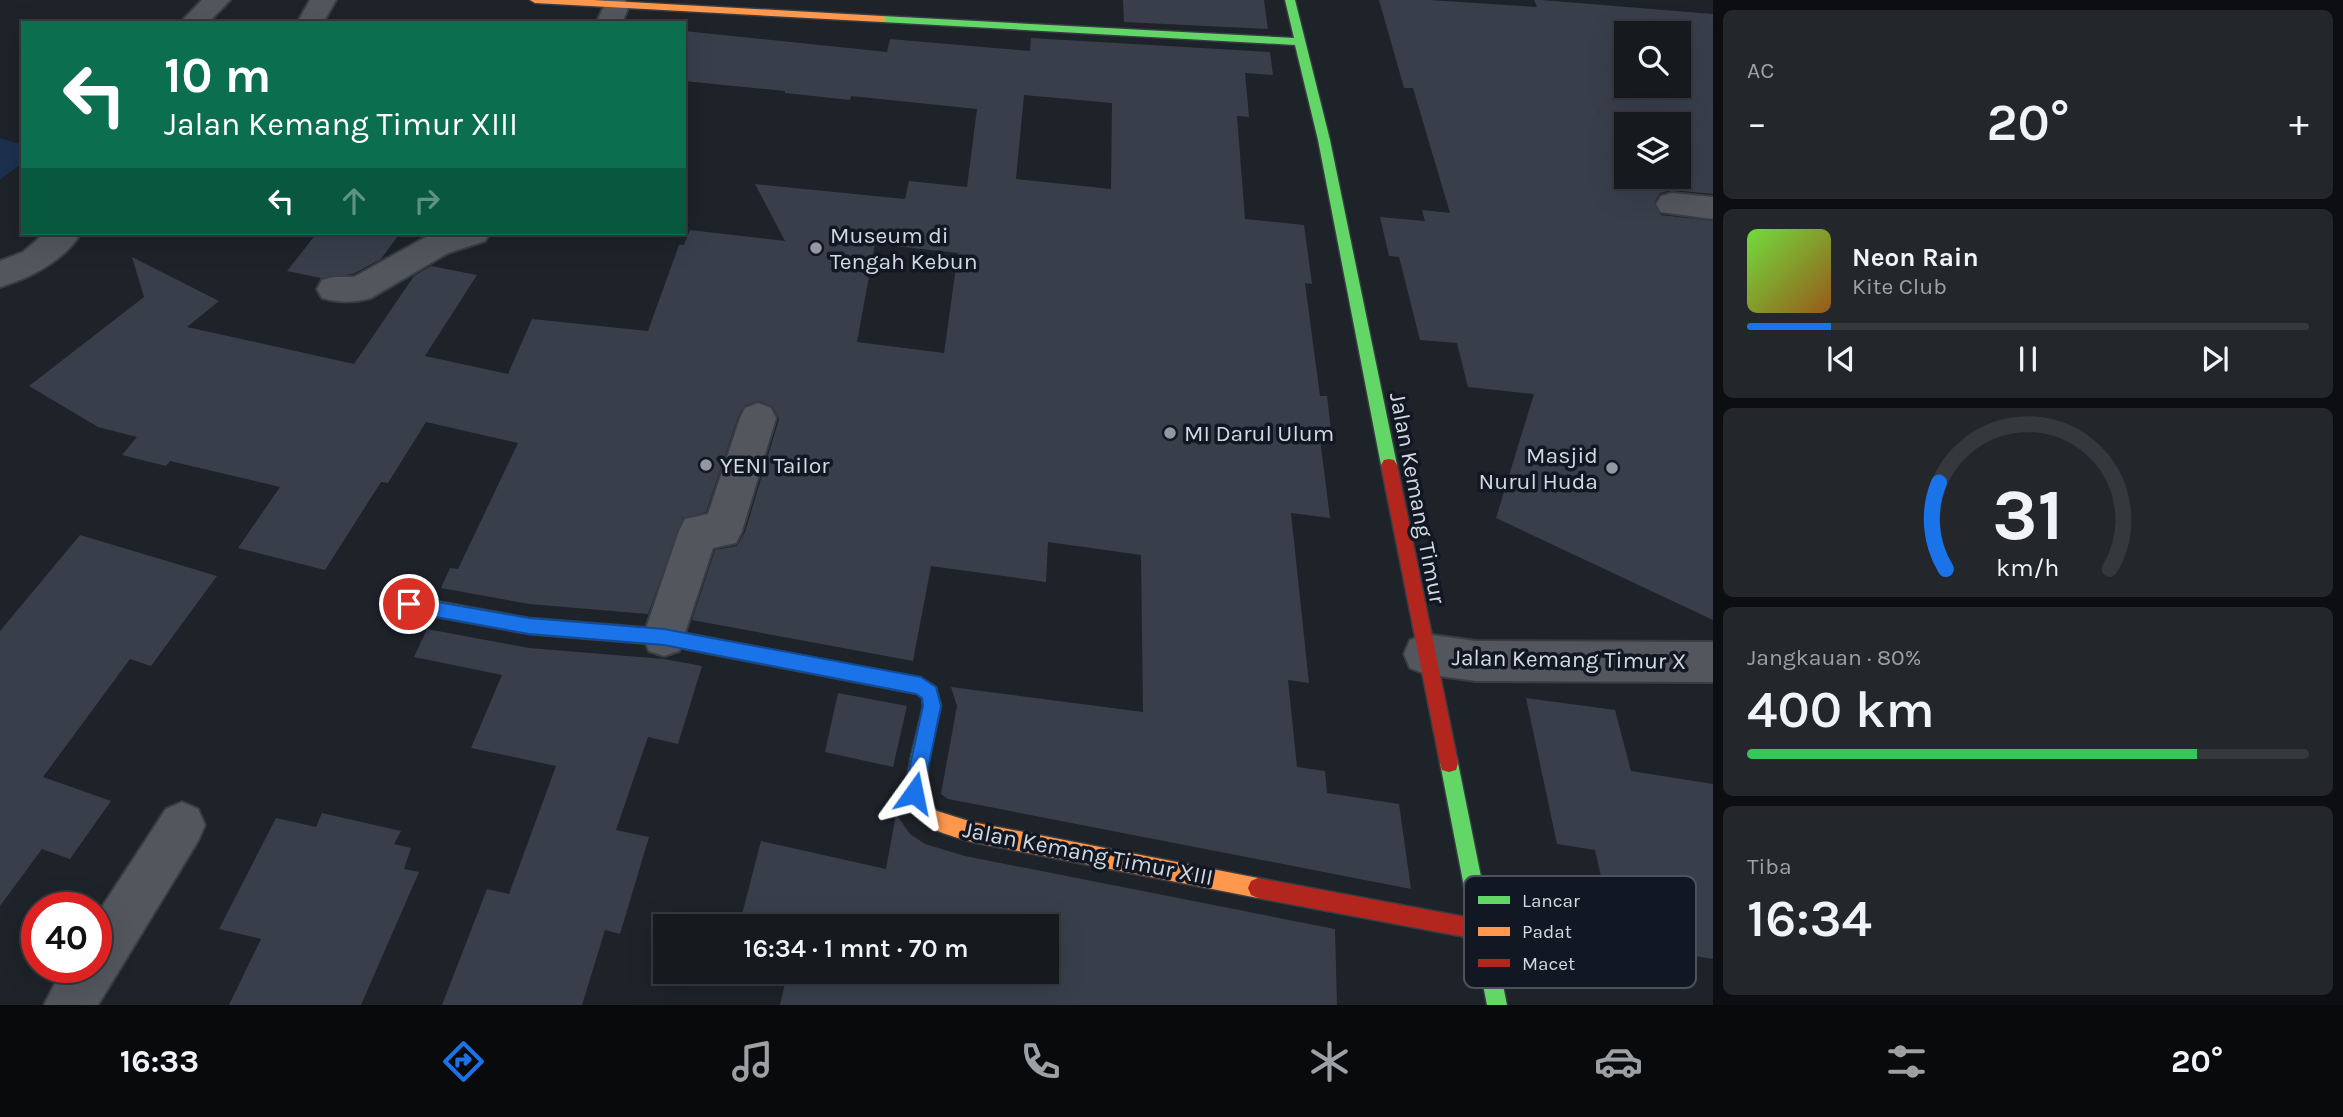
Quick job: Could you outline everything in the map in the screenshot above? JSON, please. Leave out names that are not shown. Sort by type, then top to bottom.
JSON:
[{"type":"street","points":[[195,21],[217,0]]},
{"type":"street","points":[[311,21],[323,0]]},
{"type":"street","points":[[535,0],[612,14],[1299,42]]},
{"type":"street","name":"Jalan Kemang Timur","points":[[1290,0],[1324,139],[1469,876]]},
{"type":"street","points":[[1672,204],[1713,208]]},
{"type":"street","points":[[0,275],[34,260],[63,235]]},
{"type":"street","points":[[334,289],[359,289],[437,245],[468,235]]},
{"type":"street","points":[[664,637],[699,531],[722,531],[758,418]]},
{"type":"street","name":"Jalan Kemang Timur XIII","points":[[409,604],[529,626],[664,637],[921,686],[930,694],[932,706],[914,793],[918,808],[932,821],[1354,909],[1464,927]]},
{"type":"street","name":"Jalan Kemang Timur X","points":[[1425,654],[1476,661],[1713,662]]},
{"type":"street","points":[[112,936],[182,825]]},
{"type":"street","points":[[69,1005],[83,983]]},
{"type":"shaded area","points":[[0,138],[21,144],[21,164],[0,180]]},
{"type":"building","points":[[1123,0],[1264,0],[1268,29],[1124,22]]},
{"type":"building","points":[[1379,0],[1429,0],[1537,7],[1534,0],[1541,0],[1713,14],[1713,194],[1671,190],[1660,193],[1654,203],[1661,215],[1713,221],[1713,620],[1496,518],[1534,394],[1468,387],[1457,343],[1420,340],[1399,257],[1389,256],[1380,217],[1425,221],[1422,210],[1450,213],[1413,88],[1404,88]]},
{"type":"building","points":[[686,31],[887,52],[890,39],[1030,51],[1031,38],[1270,52],[1273,75],[1245,73],[1249,117],[1237,116],[1245,219],[1304,225],[1312,284],[1305,283],[1320,396],[1327,396],[1332,439],[1320,438],[1330,518],[1291,513],[1309,683],[1288,680],[1297,767],[1325,771],[1327,793],[1399,804],[1411,889],[948,799],[941,794],[957,706],[951,687],[1143,712],[1141,555],[1048,542],[1046,582],[931,566],[913,661],[692,620],[715,550],[737,546],[745,532],[779,419],[773,407],[759,401],[744,406],[738,417],[706,512],[683,518],[648,614],[529,604],[441,588],[450,568],[458,569],[518,443],[426,422],[388,483],[381,482],[325,570],[238,548],[280,487],[170,461],[166,466],[122,455],[137,437],[98,427],[29,386],[144,297],[132,257],[219,301],[187,327],[354,364],[414,276],[431,266],[477,275],[425,356],[508,374],[532,319],[648,331],[679,245],[684,245],[690,230],[785,241],[755,184],[905,199],[909,181],[967,187],[977,109],[851,96],[850,100],[686,81]],"holes":[[[1024,95],[1112,103],[1111,189],[1016,179]],[[875,244],[958,253],[944,353],[857,342]]]},
{"type":"building","points":[[315,235],[399,235],[381,259],[353,274],[321,278],[287,271]]},
{"type":"building","points":[[80,535],[217,576],[151,666],[130,659],[43,777],[111,801],[70,859],[42,849],[0,906],[0,631]]},
{"type":"building","points":[[427,629],[529,648],[664,659],[702,666],[678,744],[648,737],[616,830],[649,837],[620,934],[605,930],[582,1005],[442,1005],[487,889],[509,894],[556,766],[471,748],[502,675],[414,657]]},
{"type":"building","points":[[838,693],[907,706],[893,767],[825,752]]},
{"type":"building","points":[[1526,698],[1615,710],[1631,771],[1713,784],[1713,959],[1696,956],[1696,876],[1601,876],[1595,850],[1557,844]]},
{"type":"building","points":[[322,813],[401,831],[394,844],[411,848],[404,869],[419,872],[361,1005],[229,1005],[261,939],[219,929],[276,818],[316,827]]},
{"type":"building","points":[[896,814],[910,834],[925,844],[965,856],[1335,929],[1337,1005],[780,1005],[785,984],[1059,984],[1059,914],[742,914],[761,841],[886,869]]},
{"type":"traffic: fast","points":[[1290,0],[1324,140],[1389,465]]},
{"type":"traffic: fast","points":[[882,19],[1299,42]]},
{"type":"traffic: fast","points":[[409,604],[529,626],[664,637],[921,686],[930,693],[932,706],[919,761]]},
{"type":"traffic: fast","points":[[1449,763],[1471,876]]},
{"type":"traffic: fast","points":[[1494,988],[1497,1005]]},
{"type":"traffic: slow","points":[[535,0],[882,19]]},
{"type":"traffic: slow","points":[[919,761],[916,793],[918,804],[930,818],[941,823],[972,832],[1258,888]]},
{"type":"traffic: jam","points":[[1389,465],[1449,763]]},
{"type":"traffic: jam","points":[[1258,888],[1464,927]]},
{"type":"place","name":"Museum di Tengah Kebun","points":[[816,248]]},
{"type":"place","name":"MI Darul Ulum","points":[[1170,433]]},
{"type":"place","name":"YENI Tailor","points":[[706,465]]},
{"type":"place","name":"Masjid Nurul Huda","points":[[1612,468]]},
{"type":"route","points":[[409,604],[529,626],[664,637],[921,686],[930,694],[932,706],[914,793]]}]
